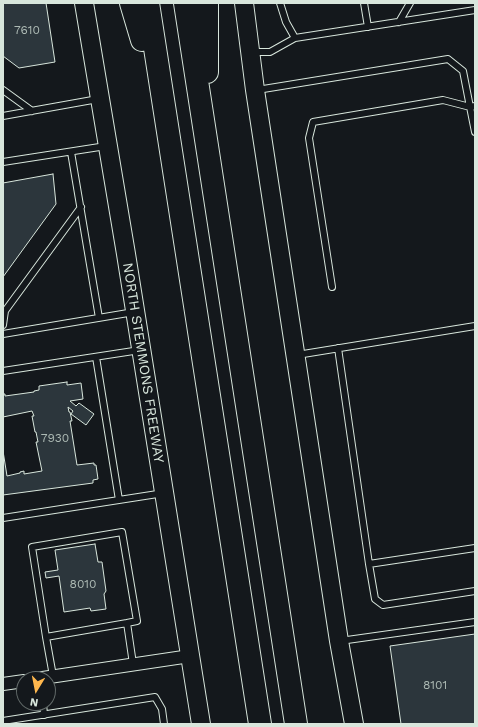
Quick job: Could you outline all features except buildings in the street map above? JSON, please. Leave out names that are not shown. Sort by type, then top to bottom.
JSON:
[{"type":"highway","points":[[131,3],[167,128]]},
{"type":"highway","points":[[148,3],[260,724]]},
{"type":"highway","points":[[185,3],[296,724]]},
{"type":"highway","points":[[207,3],[207,148]]},
{"type":"main road","name":"NORTH STEMMONS FREEWAY","points":[[84,3],[201,724]]},
{"type":"main road","points":[[244,3],[255,90],[295,355],[339,641],[354,724]]},
{"type":"street","points":[[56,676],[190,656]]},
{"type":"street","points":[[3,684],[16,682]]},
{"type":"lane","points":[[280,3],[286,22],[294,38]]},
{"type":"lane","points":[[364,3],[368,27]]},
{"type":"lane","points":[[399,22],[410,3]]},
{"type":"lane","points":[[251,52],[270,52],[294,38],[475,10]]},
{"type":"lane","points":[[255,90],[448,59],[463,71],[472,107],[475,132]]},
{"type":"lane","points":[[3,90],[32,111]]},
{"type":"lane","points":[[3,116],[100,98]]},
{"type":"lane","points":[[332,287],[309,138],[313,122],[443,100],[472,107]]},
{"type":"lane","points":[[3,162],[108,146]]},
{"type":"lane","points":[[71,152],[100,318]]},
{"type":"lane","points":[[3,325],[5,311],[81,207]]},
{"type":"lane","points":[[3,334],[135,312]]},
{"type":"lane","points":[[295,355],[475,326]]},
{"type":"lane","points":[[338,348],[375,599],[383,605],[475,591]]},
{"type":"lane","points":[[3,371],[141,350]]},
{"type":"lane","points":[[96,357],[119,500]]},
{"type":"lane","points":[[3,518],[164,493]]},
{"type":"lane","points":[[46,636],[137,621],[122,532],[32,547],[46,636],[52,671]]},
{"type":"lane","points":[[369,564],[475,548]]},
{"type":"lane","points":[[339,641],[475,622]]},
{"type":"lane","points":[[127,623],[133,664]]},
{"type":"lane","points":[[3,721],[155,698],[162,709],[164,724]]},
{"type":"lane","points":[[44,711],[44,715]]}]
